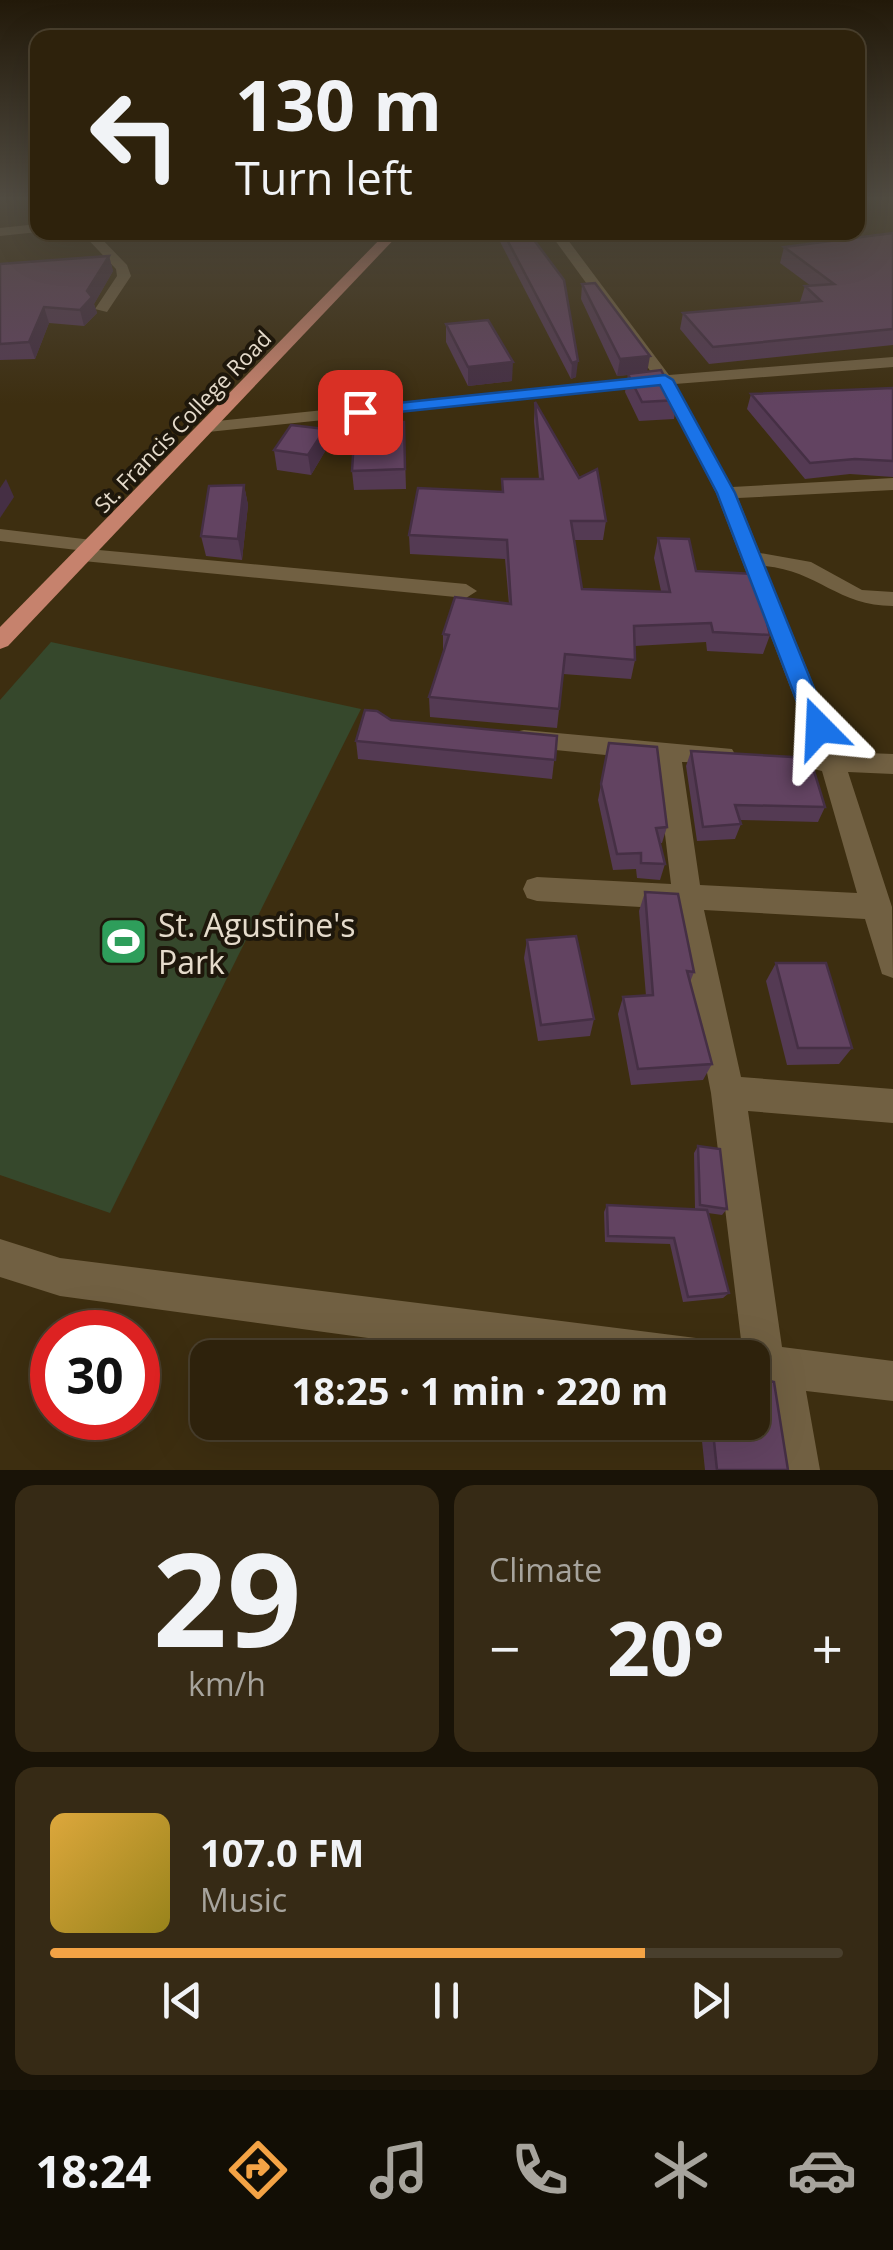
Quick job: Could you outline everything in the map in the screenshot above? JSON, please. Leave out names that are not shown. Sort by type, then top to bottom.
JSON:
[{"type":"main road","name":"St. Francis College Road","points":[[0,641],[362,267]]},
{"type":"street","points":[[102,310],[124,276],[121,267]]},
{"type":"street","points":[[581,267],[665,380],[726,493],[832,762],[893,964]]},
{"type":"street","points":[[208,427],[665,380],[893,362]]},
{"type":"street","points":[[726,493],[893,484]]},
{"type":"street","points":[[0,535],[88,550],[466,591]]},
{"type":"street","points":[[753,560],[793,563],[814,570],[840,590],[860,598],[893,599]]},
{"type":"street","points":[[503,737],[741,757]]},
{"type":"street","points":[[668,752],[687,896],[728,1093],[763,1340]]},
{"type":"street","points":[[796,760],[893,764]]},
{"type":"street","points":[[536,888],[877,907]]},
{"type":"street","points":[[728,1093],[893,1106]]},
{"type":"street","points":[[0,1258],[60,1277],[536,1340]]},
{"type":"street","points":[[770,1366],[893,1381]]},
{"type":"street","points":[[770,1378],[798,1470]]},
{"type":"green space","name":"St. Agustine's Park","points":[[51,642],[361,709],[110,1213],[0,1175],[0,700]]},
{"type":"building","points":[[0,267],[102,267],[87,291],[92,297],[80,310],[44,307],[29,342],[0,344]]},
{"type":"building","points":[[521,267],[554,267],[564,280],[578,361],[572,363]]},
{"type":"building","points":[[810,267],[893,267],[893,329],[713,347],[683,313],[821,301],[805,286],[834,284]]},
{"type":"building","points":[[595,283],[650,356],[620,359],[582,284]]},
{"type":"building","points":[[488,320],[513,362],[468,367],[446,324]]},
{"type":"building","points":[[661,370],[677,400],[642,402],[628,374]]},
{"type":"building","points":[[893,388],[893,461],[810,463],[751,394]]},
{"type":"building","points":[[535,402],[579,478],[597,469],[606,521],[571,521],[582,589],[670,592],[658,538],[689,539],[696,571],[755,574],[770,635],[713,632],[711,623],[634,626],[635,660],[565,654],[559,709],[429,697],[449,635],[443,634],[455,597],[511,604],[507,540],[409,535],[418,488],[503,492],[502,479],[543,479]]},
{"type":"building","points":[[404,422],[405,469],[352,471],[355,423]]},
{"type":"building","points":[[291,425],[325,429],[308,455],[274,450]]},
{"type":"building","points":[[244,485],[238,539],[201,536],[209,486]]},
{"type":"building","points":[[365,710],[377,711],[391,720],[557,736],[555,760],[356,741]]},
{"type":"building","points":[[609,743],[657,747],[667,827],[656,828],[665,864],[641,863],[641,853],[617,854],[601,784]]},
{"type":"building","points":[[691,751],[810,758],[825,807],[735,805],[741,824],[703,827]]},
{"type":"building","points":[[645,892],[678,894],[694,972],[687,971],[712,1064],[638,1069],[623,997],[653,995]]},
{"type":"building","points":[[576,936],[594,1019],[541,1025],[527,940]]},
{"type":"building","points":[[776,963],[826,963],[852,1048],[798,1048]]},
{"type":"building","points":[[698,1146],[720,1149],[727,1209],[700,1205]]},
{"type":"building","points":[[607,1205],[707,1210],[729,1293],[688,1297],[674,1238],[608,1236]]},
{"type":"building","points":[[770,1381],[774,1382],[788,1470],[717,1470],[714,1440],[770,1440]]},
{"type":"place","name":"St. Agustine's Park","points":[[123,942]]},
{"type":"route","points":[[360,412],[665,380],[726,493],[819,728]]}]
